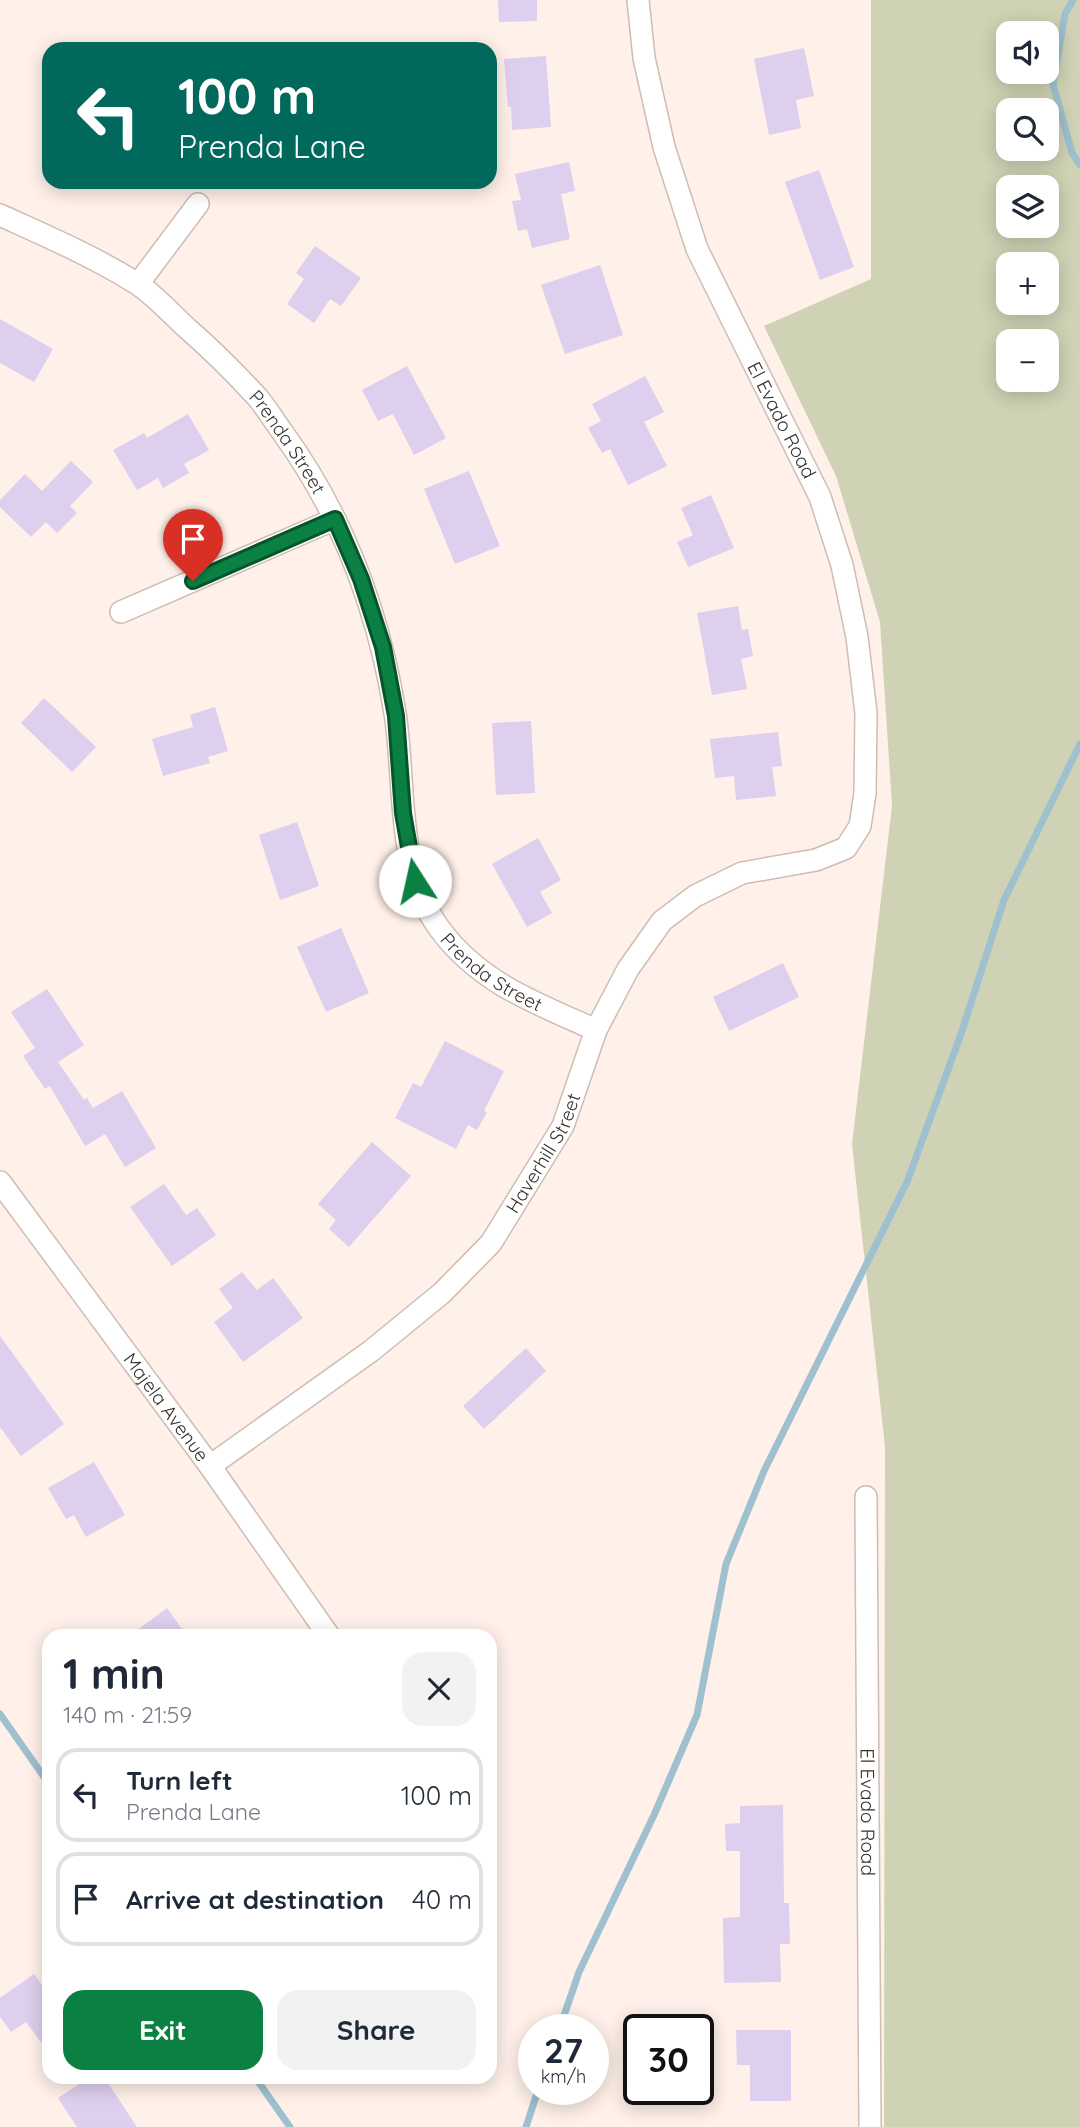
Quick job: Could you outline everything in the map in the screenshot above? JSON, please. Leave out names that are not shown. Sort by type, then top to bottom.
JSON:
[{"type":"street","name":"El Evado Road","points":[[638,0],[644,58],[664,146],[697,249],[820,496],[842,565],[857,637],[866,713],[865,793],[860,826],[846,848]]},
{"type":"street","points":[[138,284],[198,204]]},
{"type":"street","name":"Prenda Street","points":[[0,215],[65,245],[138,284],[206,345],[259,400],[300,456],[335,519],[361,579],[383,647],[396,716],[403,813],[415,881],[438,927],[471,963],[511,992],[596,1030]]},
{"type":"street","points":[[121,612],[335,519]]},
{"type":"street","name":"Haverhill Street","points":[[210,1466],[371,1351],[442,1293],[491,1243],[563,1126],[596,1030],[628,969],[662,921],[695,896],[742,873],[816,860],[846,848]]},
{"type":"street","name":"Majela Avenue","points":[[0,1182],[210,1466],[324,1629]]},
{"type":"street","name":"El Evado Road","points":[[866,1497],[870,2127]]},
{"type":"green space","points":[[871,0],[1080,0],[1080,2127],[884,2127],[885,1447],[852,1144],[892,806],[880,622],[836,476],[764,326],[871,279]]},
{"type":"building","points":[[498,0],[537,0],[537,21],[499,22]]},
{"type":"building","points":[[804,48],[814,96],[796,100],[801,128],[769,135],[754,59]]},
{"type":"building","points":[[546,56],[551,127],[512,130],[504,59]]},
{"type":"building","points":[[569,162],[575,191],[561,194],[570,239],[532,248],[527,229],[518,231],[512,201],[521,200],[515,174]]},
{"type":"building","points":[[819,170],[854,267],[820,280],[785,182]]},
{"type":"building","points":[[315,246],[361,278],[341,306],[330,299],[314,323],[287,304],[304,279],[296,273]]},
{"type":"building","points":[[600,265],[623,335],[565,354],[541,285]]},
{"type":"building","points":[[0,319],[53,349],[34,382],[0,363]]},
{"type":"building","points":[[407,366],[446,438],[414,455],[393,414],[378,421],[362,390]]},
{"type":"building","points":[[645,376],[664,412],[644,422],[667,466],[628,485],[610,449],[602,453],[588,428],[601,421],[592,404]]},
{"type":"building","points":[[188,414],[209,450],[184,464],[189,473],[163,488],[158,478],[137,490],[113,450],[144,433],[147,438]]},
{"type":"building","points":[[71,461],[93,482],[70,506],[77,513],[57,533],[46,522],[31,537],[0,507],[0,500],[25,474],[42,491]]},
{"type":"building","points":[[469,471],[500,546],[455,564],[424,489]]},
{"type":"building","points":[[711,495],[734,548],[688,567],[677,542],[693,535],[681,508]]},
{"type":"building","points":[[738,606],[742,630],[748,629],[753,656],[741,659],[747,689],[712,695],[697,613]]},
{"type":"building","points":[[44,698],[96,747],[72,772],[21,723]]},
{"type":"building","points":[[215,707],[228,751],[208,757],[210,763],[163,776],[152,739],[193,727],[190,715]]},
{"type":"building","points":[[531,721],[535,793],[496,795],[492,723]]},
{"type":"building","points":[[778,732],[782,766],[772,767],[776,796],[736,800],[734,776],[715,778],[710,739]]},
{"type":"building","points":[[297,822],[319,886],[280,900],[259,835]]},
{"type":"building","points":[[538,838],[561,880],[540,892],[552,913],[527,927],[492,864]]},
{"type":"building","points":[[341,928],[369,993],[326,1012],[297,947]]},
{"type":"building","points":[[783,963],[799,997],[729,1031],[713,997]]},
{"type":"building","points":[[47,989],[84,1045],[58,1062],[84,1100],[87,1098],[93,1108],[122,1091],[156,1148],[125,1167],[105,1134],[85,1146],[50,1086],[45,1089],[23,1056],[35,1048],[11,1012]]},
{"type":"building","points":[[445,1041],[504,1071],[477,1130],[468,1125],[456,1149],[395,1118],[413,1083],[421,1087]]},
{"type":"building","points":[[372,1142],[411,1176],[349,1247],[329,1229],[336,1220],[318,1204]]},
{"type":"building","points":[[164,1184],[186,1215],[197,1208],[216,1235],[172,1266],[130,1207]]},
{"type":"building","points":[[242,1272],[257,1290],[273,1278],[303,1318],[243,1362],[214,1322],[233,1308],[219,1289]]},
{"type":"building","points":[[0,1336],[64,1424],[21,1456],[0,1427]]},
{"type":"building","points":[[526,1348],[546,1371],[484,1429],[463,1406]]},
{"type":"building","points":[[94,1462],[125,1515],[86,1537],[74,1515],[66,1519],[48,1488]]},
{"type":"building","points":[[167,1608],[182,1629],[138,1629]]},
{"type":"building","points":[[783,1805],[784,1903],[789,1903],[790,1944],[780,1944],[781,1982],[724,1983],[723,1918],[740,1917],[740,1851],[726,1851],[725,1824],[740,1823],[740,1806]]},
{"type":"building","points":[[34,1974],[42,1985],[42,2044],[26,2022],[11,2032],[0,2017],[0,1998]]},
{"type":"building","points":[[736,2030],[791,2030],[791,2101],[750,2101],[750,2065],[737,2065]]},
{"type":"building","points":[[79,2084],[109,2084],[137,2127],[77,2127],[58,2098]]},
{"type":"waterway","points":[[1073,0],[1065,14],[1053,84],[1072,153],[1080,165]]},
{"type":"waterway","points":[[565,2014],[579,1972],[654,1815],[697,1715],[726,1564],[764,1471],[907,1182],[961,1034],[1004,900],[1080,744]]},
{"type":"waterway","points":[[0,1714],[42,1774]]},
{"type":"waterway","points":[[260,2084],[290,2127]]},
{"type":"waterway","points":[[526,2127],[533,2105]]},
{"type":"route","points":[[193,581],[335,519],[361,579],[383,647],[396,716],[403,813],[415,881]]}]
